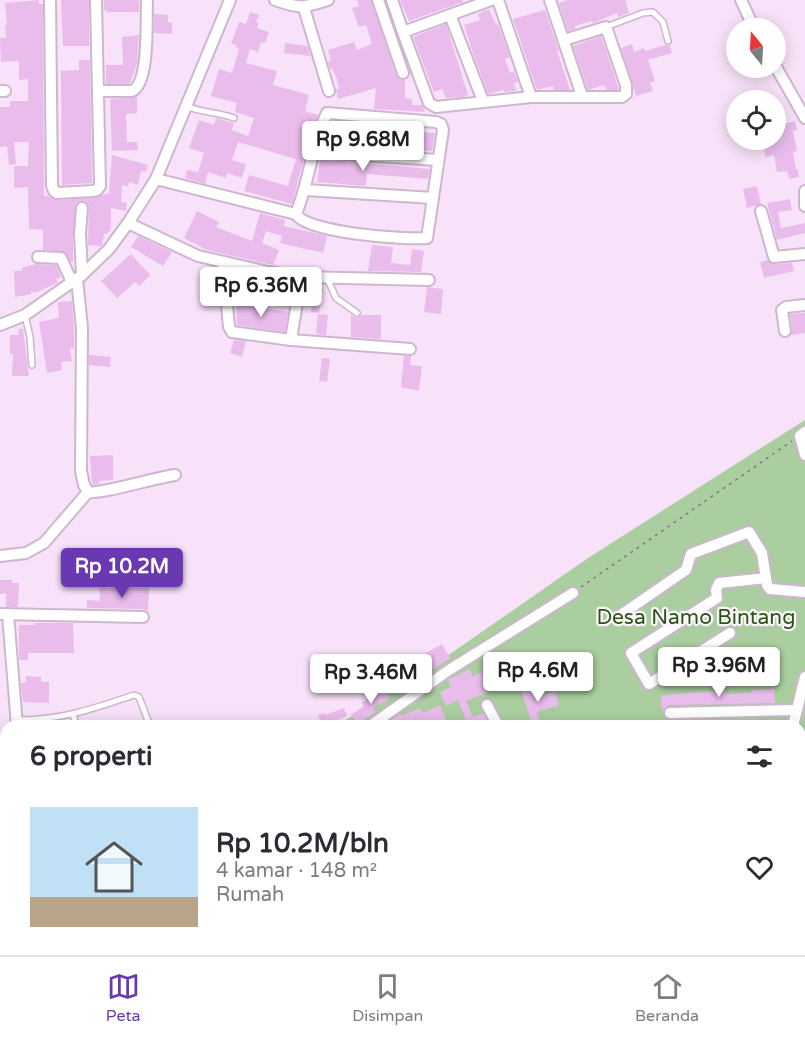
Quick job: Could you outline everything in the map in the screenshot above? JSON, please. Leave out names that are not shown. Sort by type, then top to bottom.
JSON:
[{"type":"street","points":[[50,0],[52,186],[56,192],[93,191],[99,188],[96,0]]},
{"type":"street","points":[[98,91],[132,91],[141,82],[144,70],[147,0]]},
{"type":"street","points":[[0,325],[25,315],[77,279],[109,249],[128,223],[156,179],[230,0]]},
{"type":"street","points":[[275,0],[299,5],[328,0]]},
{"type":"street","points":[[378,0],[403,74]]},
{"type":"street","points":[[392,0],[429,103],[440,107],[531,97],[622,97],[627,92],[606,27],[564,40]]},
{"type":"street","points":[[403,32],[491,0]]},
{"type":"street","points":[[498,0],[531,97]]},
{"type":"street","points":[[741,0],[749,18]]},
{"type":"street","points":[[554,1],[582,96]]},
{"type":"street","points":[[299,5],[329,91]]},
{"type":"street","points":[[450,15],[483,101]]},
{"type":"street","points":[[782,78],[805,118]]},
{"type":"street","points":[[156,179],[296,214],[307,224],[340,232],[424,239],[428,236],[443,130],[439,123],[337,113],[326,114],[314,152],[306,190],[296,214]]},
{"type":"street","points":[[314,152],[438,160]]},
{"type":"street","points":[[306,190],[433,198]]},
{"type":"street","points":[[805,191],[805,206]]},
{"type":"street","points":[[82,208],[77,279],[82,328],[81,471],[84,485],[88,492],[95,494],[174,475]]},
{"type":"street","points":[[760,211],[774,257],[805,254]]},
{"type":"street","points":[[128,223],[198,256],[301,277],[429,280]]},
{"type":"street","points":[[38,257],[61,258],[77,279]]},
{"type":"street","points":[[223,262],[231,331],[291,340],[410,349]]},
{"type":"street","points":[[291,340],[301,277]]},
{"type":"street","points":[[785,331],[782,310],[805,305]]},
{"type":"street","points":[[802,434],[805,455]]},
{"type":"street","points":[[0,556],[26,553],[44,543],[88,492]]},
{"type":"street","points":[[622,614],[686,570],[691,554],[749,532],[762,553],[767,585],[770,589],[805,592]]},
{"type":"street","points":[[730,633],[649,684],[631,653],[717,598],[716,590],[719,583],[766,578]]},
{"type":"street","points":[[378,720],[449,670],[573,593]]},
{"type":"street","points":[[16,720],[4,614],[143,617]]},
{"type":"street","points":[[794,720],[805,677]]},
{"type":"street","points":[[487,705],[495,720]]},
{"type":"street","points":[[670,713],[795,710]]},
{"type":"lane","points":[[606,27],[643,13],[653,12],[663,22],[668,41]]},
{"type":"lane","points":[[186,106],[202,112],[219,112],[234,118]]},
{"type":"lane","points":[[327,278],[336,298],[357,313]]},
{"type":"lane","points":[[25,315],[30,337],[32,365]]},
{"type":"lane","points":[[40,720],[73,715],[134,695],[142,702],[148,720]]},
{"type":"lane","points":[[73,715],[75,720]]},
{"type":"path","points":[[573,593],[802,434]]},
{"type":"green space","name":"Desa Namo Bintang","points":[[805,420],[805,720],[346,720],[430,668],[588,558]]},
{"type":"building","points":[[39,0],[39,4],[43,4],[44,196],[57,200],[93,198],[109,193],[112,155],[148,165],[146,172],[141,171],[138,185],[129,182],[128,187],[122,185],[121,202],[127,203],[126,211],[111,208],[111,228],[108,233],[104,234],[102,246],[88,245],[89,205],[83,201],[76,203],[73,262],[65,252],[43,250],[43,230],[29,229],[28,187],[14,188],[14,166],[28,166],[29,142],[14,142],[16,164],[9,165],[7,146],[0,147],[0,107],[10,107],[10,101],[28,101],[28,79],[19,80],[19,61],[1,62],[0,38],[6,38],[5,25],[7,25],[5,3]]},
{"type":"building","points":[[61,0],[89,0],[89,46],[63,46]]},
{"type":"building","points":[[104,0],[139,0],[139,12],[106,12]]},
{"type":"building","points":[[357,0],[371,0],[396,75],[401,80],[405,80],[405,98],[412,99],[412,105],[422,105],[425,112],[374,109],[376,88],[338,99],[336,89],[339,89],[336,76],[328,62],[331,61],[328,50],[354,42],[357,50],[372,44],[366,25],[359,27],[352,8],[359,6]]},
{"type":"building","points":[[400,0],[462,0],[463,2],[409,21]]},
{"type":"building","points":[[567,0],[625,0],[629,13],[618,17],[617,13],[593,23],[592,21],[575,26],[575,29],[568,31],[559,3]]},
{"type":"building","points":[[489,9],[496,25],[498,24],[510,57],[505,59],[510,73],[514,71],[518,82],[514,83],[516,91],[504,92],[504,90],[488,94],[474,56],[464,25],[480,20],[478,14]]},
{"type":"building","points":[[545,10],[570,90],[554,90],[553,86],[537,90],[513,19]]},
{"type":"building","points":[[250,12],[259,15],[256,22],[259,23],[257,28],[269,32],[265,43],[261,42],[258,52],[250,49],[246,63],[277,71],[273,85],[309,95],[305,111],[318,115],[310,135],[292,204],[244,191],[249,175],[288,186],[296,159],[238,142],[232,160],[246,164],[242,178],[227,173],[226,178],[208,172],[205,184],[185,178],[187,170],[198,172],[204,153],[189,148],[199,120],[214,125],[216,118],[234,123],[232,130],[248,136],[254,118],[235,112],[237,103],[211,96],[219,69],[232,73],[239,49],[236,48],[237,45],[231,44],[239,22],[246,24]]},
{"type":"building","points":[[154,14],[168,15],[168,22],[172,23],[172,34],[154,33]]},
{"type":"building","points":[[446,24],[468,95],[464,97],[446,98],[442,89],[434,92],[413,37]]},
{"type":"building","points":[[139,35],[137,63],[129,84],[106,84],[106,65],[123,65],[122,37]]},
{"type":"building","points":[[601,36],[618,90],[607,90],[604,85],[588,90],[573,46]]},
{"type":"building","points":[[285,43],[308,46],[310,56],[284,53]]},
{"type":"building","points":[[632,44],[634,52],[665,45],[670,46],[672,53],[648,60],[655,81],[650,83],[653,91],[636,96],[621,48]]},
{"type":"building","points":[[79,60],[90,60],[92,183],[62,185],[61,71],[79,70]]},
{"type":"building","points":[[137,97],[137,113],[126,114],[127,142],[137,142],[138,150],[112,151],[110,99]]},
{"type":"building","points":[[795,121],[797,130],[793,131],[797,151],[793,152],[799,177],[789,179],[787,171],[777,172],[774,155],[765,157],[765,150],[786,150],[786,123]]},
{"type":"building","points":[[331,125],[435,133],[432,151],[330,144]]},
{"type":"building","points":[[320,160],[430,169],[428,179],[367,174],[366,186],[317,182]]},
{"type":"building","points":[[757,186],[761,204],[747,208],[743,189]]},
{"type":"building","points":[[790,199],[792,210],[778,212],[781,228],[805,223],[805,233],[777,240],[767,203]]},
{"type":"building","points":[[197,211],[219,222],[216,227],[252,241],[260,213],[285,220],[284,226],[327,236],[323,253],[280,243],[282,236],[266,231],[262,243],[279,250],[273,265],[207,250],[184,238]]},
{"type":"building","points":[[138,236],[172,252],[163,266],[131,247]]},
{"type":"building","points":[[372,245],[393,247],[391,263],[410,265],[412,249],[424,251],[421,272],[368,271]]},
{"type":"building","points":[[131,254],[150,275],[139,286],[135,282],[117,298],[101,281]]},
{"type":"building","points":[[767,260],[774,264],[792,263],[794,271],[764,278],[760,262]]},
{"type":"building","points":[[36,264],[56,265],[61,277],[56,279],[58,283],[34,293],[31,291],[31,294],[15,297],[14,271],[22,271],[22,268]]},
{"type":"building","points":[[315,287],[323,288],[319,313],[311,312]]},
{"type":"building","points":[[427,287],[443,289],[441,314],[424,312]]},
{"type":"building","points":[[72,301],[74,349],[70,348],[72,361],[61,362],[62,370],[47,373],[39,322],[59,318],[58,302]]},
{"type":"building","points":[[236,304],[288,312],[285,332],[237,325]]},
{"type":"building","points":[[805,313],[805,333],[791,335],[790,314]]},
{"type":"building","points":[[318,314],[328,315],[326,335],[316,334]]},
{"type":"building","points":[[351,315],[357,318],[361,315],[381,315],[381,339],[351,337]]},
{"type":"building","points":[[18,329],[23,329],[29,376],[12,376],[13,354],[10,354],[10,335],[19,335]]},
{"type":"building","points":[[234,340],[246,341],[242,357],[230,353]]},
{"type":"building","points":[[89,355],[111,357],[110,367],[89,365]]},
{"type":"building","points":[[404,356],[411,356],[410,365],[422,366],[419,391],[401,387]]},
{"type":"building","points":[[322,358],[330,359],[327,382],[319,381]]},
{"type":"building","points":[[113,455],[113,480],[99,481],[99,484],[92,485],[90,456]]},
{"type":"building","points":[[0,580],[12,580],[12,583],[19,583],[18,607],[6,607],[6,593],[0,594]]},
{"type":"building","points":[[99,588],[149,588],[148,611],[87,608],[87,600],[100,601]]},
{"type":"building","points":[[35,623],[73,623],[74,653],[28,653],[28,660],[19,660],[19,625],[35,625]]},
{"type":"building","points":[[442,644],[450,658],[411,684],[406,674],[396,680],[392,675],[403,668],[401,667]]},
{"type":"building","points":[[470,669],[473,677],[481,672],[486,681],[483,682],[487,693],[466,701],[473,717],[483,713],[487,720],[466,720],[458,700],[446,706],[440,692],[451,687],[448,680]]},
{"type":"building","points":[[26,676],[41,677],[41,682],[49,682],[49,703],[23,702],[21,684],[26,682]]},
{"type":"building","points":[[382,685],[390,698],[373,708],[376,712],[363,720],[354,720],[351,715],[364,706],[361,703],[374,695],[372,691]]},
{"type":"building","points":[[536,686],[540,696],[555,691],[559,705],[537,712],[539,720],[530,720],[522,692]]},
{"type":"building","points":[[774,689],[775,703],[670,705],[662,711],[661,696],[725,691],[725,694],[751,693],[752,690]]},
{"type":"building","points":[[440,705],[446,720],[392,720],[400,714],[401,716],[420,708],[422,713]]},
{"type":"building","points":[[344,708],[347,716],[339,720],[320,720],[318,715],[324,713],[325,715]]}]
